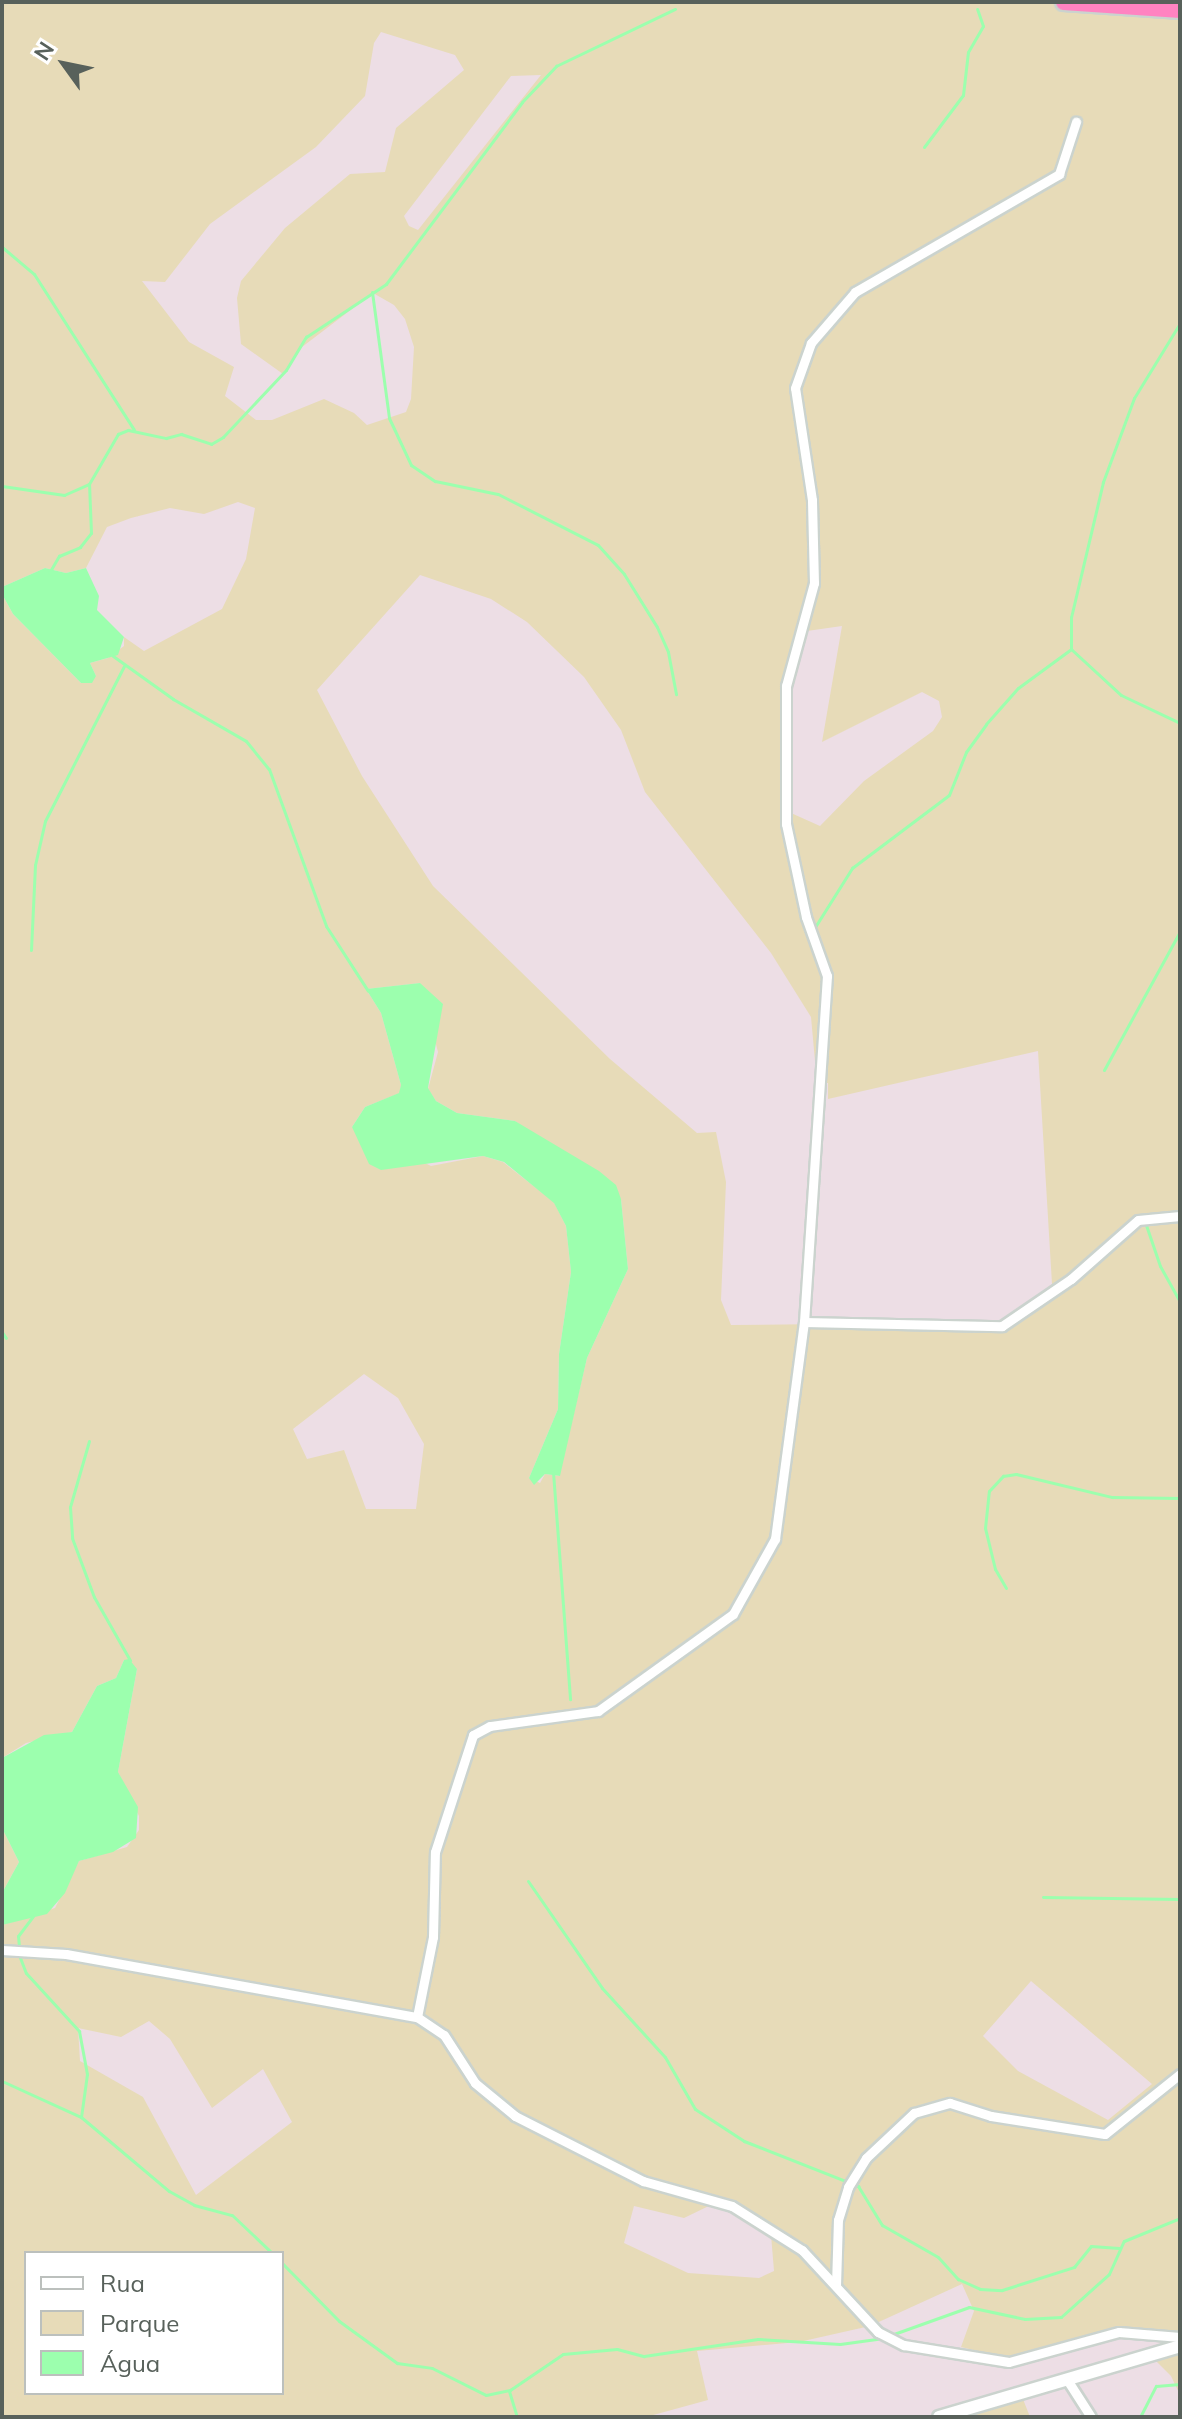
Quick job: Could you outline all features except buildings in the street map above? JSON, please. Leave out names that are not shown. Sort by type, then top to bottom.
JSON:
[{"type":"highway","points":[[1064,2],[1180,10]]},
{"type":"street","points":[[417,2017],[433,1937],[435,1852],[466,1744],[490,1726],[598,1711],[733,1614],[775,1539],[804,1322],[827,976],[806,917],[786,824],[790,759],[786,686],[814,583],[812,500],[795,388],[811,343],[855,292],[1059,174],[1076,122]]},
{"type":"street","points":[[804,1322],[1002,1326],[1071,1279],[1138,1220],[1180,1216]]},
{"type":"street","points":[[2,1950],[66,1954],[417,2017],[444,2035],[475,2083],[515,2116],[643,2181],[732,2206],[802,2250],[889,2339],[1000,2362],[1028,2359],[1119,2332],[1180,2337]]},
{"type":"street","points":[[836,2286],[838,2220],[848,2187],[866,2158],[914,2113],[950,2103],[991,2116],[1105,2134],[1180,2074]]},
{"type":"street","points":[[939,2417],[1180,2346]]},
{"type":"street","points":[[1066,2378],[1091,2417]]},
{"type":"green space","points":[[2,2],[1180,2],[1180,2395],[1171,2376],[1154,2359],[1174,2344],[1171,2332],[1120,2328],[1067,2350],[1006,2358],[961,2347],[974,2311],[962,2284],[870,2326],[799,2342],[697,2351],[708,2400],[646,2417],[2,2417],[2,1925],[55,1908],[79,1861],[127,1847],[139,1830],[139,1816],[118,1772],[137,1669],[124,1660],[116,1678],[97,1686],[72,1732],[26,1743],[2,1758],[2,594],[13,614],[81,683],[96,676],[90,663],[108,658],[124,646],[124,637],[144,651],[222,609],[246,559],[255,508],[238,502],[204,514],[170,508],[131,518],[107,527],[86,568],[66,573],[45,568],[2,587]],"holes":[[[381,32],[455,55],[464,70],[396,128],[385,172],[350,174],[285,228],[241,281],[237,298],[241,344],[283,374],[302,347],[373,293],[394,305],[405,319],[414,347],[411,399],[406,412],[367,425],[354,413],[324,399],[272,420],[256,420],[225,396],[234,367],[189,342],[142,281],[165,282],[210,224],[316,147],[365,96],[374,43]],[[541,75],[418,230],[409,226],[404,216],[511,76]],[[420,575],[491,599],[527,622],[584,677],[621,730],[645,792],[771,953],[811,1017],[817,1083],[828,1083],[828,1099],[1038,1051],[1052,1284],[1003,1322],[731,1325],[721,1300],[726,1182],[716,1132],[697,1133],[610,1059],[433,886],[362,776],[317,690]],[[842,626],[822,742],[922,692],[939,701],[942,717],[933,731],[864,781],[820,826],[791,813],[786,677],[800,632]],[[420,983],[438,1052],[428,1089],[436,1101],[457,1113],[515,1121],[621,1199],[628,1269],[587,1358],[559,1476],[545,1474],[540,1483],[529,1478],[558,1409],[559,1354],[571,1272],[566,1226],[554,1202],[503,1162],[483,1156],[431,1166],[352,1127],[365,1107],[400,1093],[401,1085],[381,1013],[366,989]],[[364,1374],[398,1398],[424,1444],[416,1509],[366,1509],[344,1450],[307,1459],[293,1429]],[[1031,1981],[1152,2084],[1108,2120],[1018,2071],[983,2036]],[[149,2021],[170,2039],[212,2108],[263,2069],[292,2122],[196,2195],[143,2097],[80,2061],[78,2028],[121,2037]],[[715,2203],[739,2211],[771,2235],[774,2271],[759,2278],[688,2273],[624,2243],[634,2206],[684,2218]]]},
{"type":"green space","points":[[2,1828],[19,1862],[2,1893]]},
{"type":"green space","points":[[1021,2394],[1030,2417],[934,2417]]},
{"type":"water","points":[[45,568],[66,573],[86,568],[99,596],[97,610],[124,637],[118,655],[90,663],[96,676],[92,683],[81,683],[13,614],[2,594],[2,587]]},
{"type":"water","points":[[420,983],[443,1004],[428,1088],[436,1101],[457,1113],[515,1121],[599,1171],[616,1185],[621,1199],[628,1269],[587,1358],[560,1476],[545,1474],[534,1485],[529,1478],[558,1409],[559,1354],[571,1272],[566,1226],[554,1203],[504,1162],[483,1156],[381,1170],[369,1164],[352,1127],[365,1107],[399,1093],[401,1085],[381,1013],[366,989]]},
{"type":"water","points":[[129,1659],[137,1669],[118,1772],[138,1807],[136,1838],[113,1852],[79,1861],[65,1893],[47,1914],[2,1925],[2,1893],[19,1862],[2,1828],[2,1758],[44,1735],[72,1732],[97,1686],[116,1678],[124,1660]]},
{"type":"waterway","points":[[49,573],[59,556],[80,547],[91,533],[89,484],[118,434],[128,430],[166,438],[181,434],[211,444],[223,437],[286,370],[306,337],[386,284],[522,102],[556,66],[675,9]]},
{"type":"waterway","points":[[924,147],[963,95],[968,52],[983,26],[977,9]]},
{"type":"waterway","points":[[2,247],[34,274],[134,430]]},
{"type":"waterway","points":[[372,292],[389,418],[411,465],[435,481],[498,494],[598,545],[624,574],[657,627],[668,652],[676,694]]},
{"type":"waterway","points":[[1180,323],[1134,398],[1103,482],[1071,617],[1071,649],[1121,695],[1180,723]]},
{"type":"waterway","points":[[2,486],[64,495],[89,484]]},
{"type":"waterway","points":[[815,927],[852,868],[949,795],[966,752],[986,724],[1018,688],[1071,649]]},
{"type":"waterway","points":[[113,656],[173,699],[246,741],[269,769],[326,926],[368,991]]},
{"type":"waterway","points":[[31,950],[35,865],[45,821],[124,666]]},
{"type":"waterway","points":[[1104,1070],[1180,931]]},
{"type":"waterway","points":[[1146,1225],[1160,1266],[1180,1302]]},
{"type":"waterway","points":[[2,1332],[6,1338]]},
{"type":"waterway","points":[[89,1441],[70,1507],[72,1538],[94,1597],[130,1660]]},
{"type":"waterway","points":[[553,1472],[570,1699]]},
{"type":"waterway","points":[[1006,1588],[995,1569],[985,1528],[989,1491],[1003,1476],[1016,1474],[1112,1497],[1180,1498]]},
{"type":"waterway","points":[[528,1881],[602,1988],[665,2057],[695,2109],[744,2141],[858,2186],[882,2225],[938,2257],[958,2279],[980,2289],[1002,2290],[1074,2267],[1091,2246],[1119,2248]]},
{"type":"waterway","points":[[1043,1897],[1180,1899]]},
{"type":"waterway","points":[[19,1947],[18,1936],[33,1916]]},
{"type":"waterway","points":[[19,1955],[26,1973],[79,2031],[87,2074],[81,2117]]},
{"type":"waterway","points":[[2,2081],[81,2117],[169,2191],[194,2205],[232,2215],[270,2251]]},
{"type":"waterway","points":[[891,2335],[969,2307],[1025,2319],[1061,2317],[1109,2274],[1124,2241],[1180,2218]]},
{"type":"waterway","points":[[284,2265],[339,2321],[397,2363],[432,2368],[486,2395],[510,2390],[563,2354],[617,2349],[644,2356],[758,2339],[840,2344],[884,2338]]},
{"type":"waterway","points":[[1140,2417],[1156,2386],[1180,2384]]},
{"type":"waterway","points":[[509,2391],[517,2417]]}]
